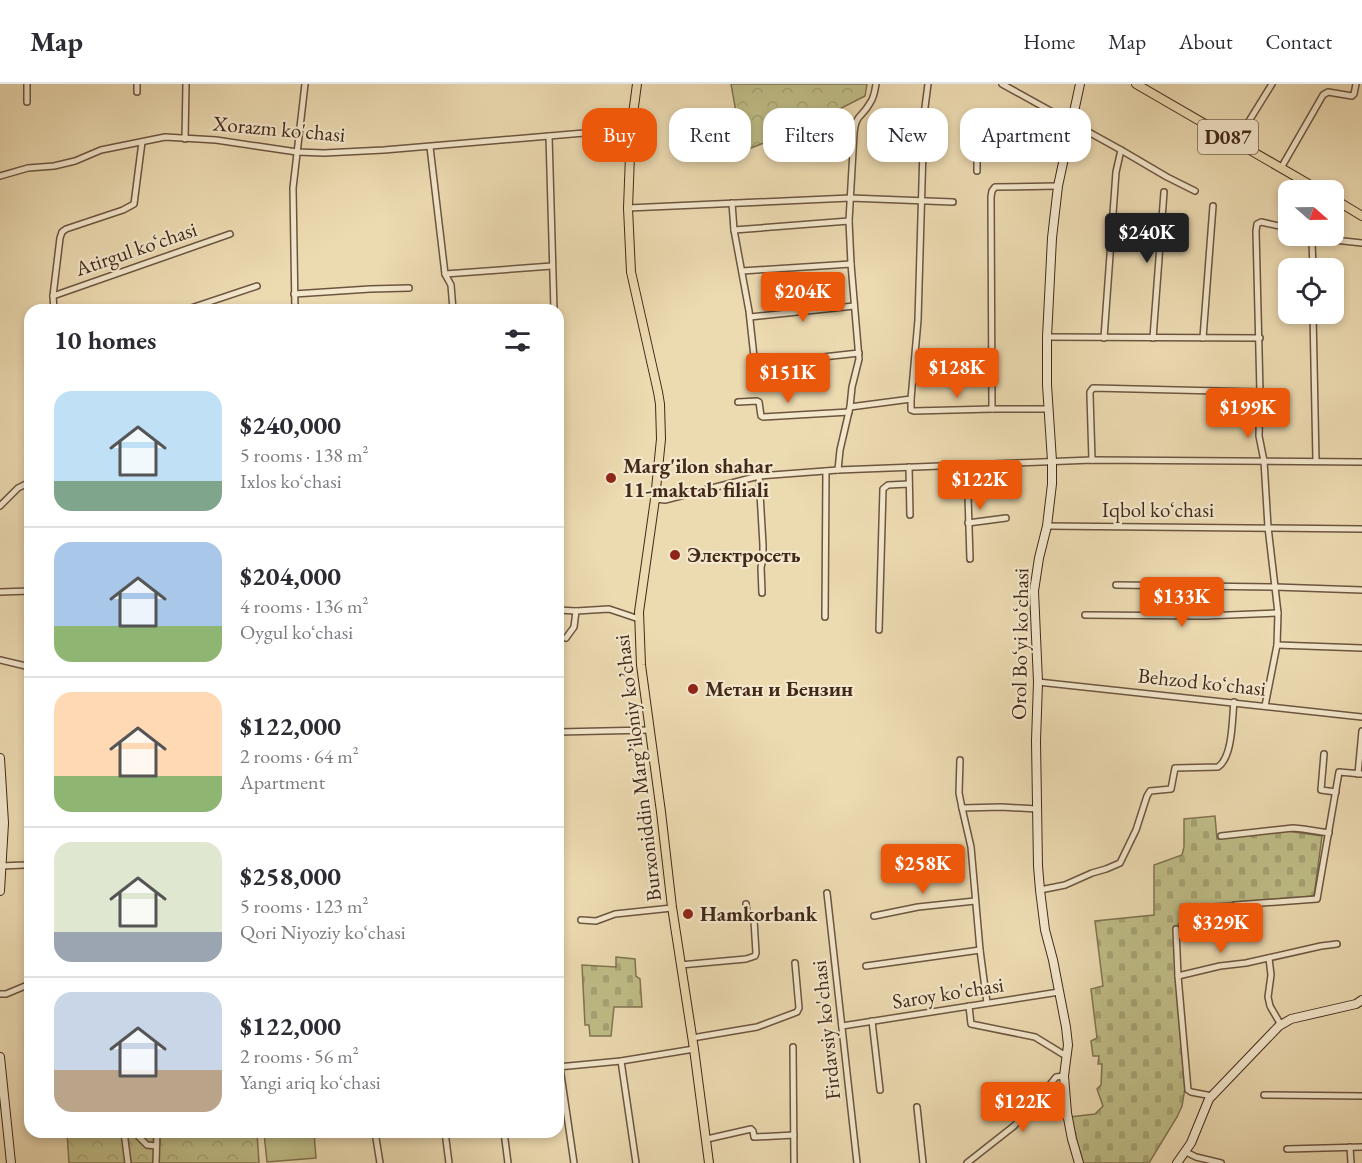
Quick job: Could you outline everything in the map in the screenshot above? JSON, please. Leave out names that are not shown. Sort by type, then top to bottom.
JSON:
[{"type":"main road","name":"Burxoniddin Marg’iloniy ko’chasi","points":[[634,108],[637,84]]},
{"type":"main road","name":"D087","points":[[1136,84],[1148,87],[1302,180]]},
{"type":"main road","name":"Burxoniddin Marg’iloniy ko’chasi","points":[[630,162],[628,208],[631,272],[660,404],[661,439],[639,612],[641,665],[662,812],[672,908],[693,1038],[709,1163]]},
{"type":"main road","points":[[1344,205],[1362,216]]},
{"type":"street","points":[[27,84],[27,102]]},
{"type":"street","points":[[137,84],[137,92]]},
{"type":"street","points":[[185,138],[186,84]]},
{"type":"street","points":[[295,304],[293,188],[305,84]]},
{"type":"street","points":[[838,470],[859,353],[849,221],[855,124],[870,104],[876,84]]},
{"type":"street","points":[[928,84],[924,115],[918,320],[911,410],[1048,409]]},
{"type":"street","points":[[1002,84],[1044,108]]},
{"type":"street","name":"Orol Boʻyi koʻchasi","points":[[1074,108],[1080,84]]},
{"type":"street","points":[[1236,142],[1272,84]]},
{"type":"street","points":[[1281,168],[1323,95],[1328,93],[1352,96],[1356,84]]},
{"type":"street","name":"Xorazm ko'chasi","points":[[0,176],[28,168],[54,166],[75,161],[101,150],[165,137],[216,140],[297,152],[334,153],[582,133]]},
{"type":"street","points":[[1091,134],[1195,191]]},
{"type":"street","points":[[549,136],[554,304]]},
{"type":"street","name":"Atirgul koʻchasi","points":[[54,304],[62,232],[134,204],[142,142]]},
{"type":"street","points":[[430,147],[445,274],[452,285],[453,304]]},
{"type":"street","points":[[1104,338],[1116,172],[1121,150]]},
{"type":"street","points":[[977,162],[977,171]]},
{"type":"street","name":"Orol Boʻyi koʻchasi","points":[[1063,162],[1052,238],[1047,337],[1052,484],[1047,526],[1034,591],[1038,682],[1037,809],[1040,890],[1045,930],[1066,1027],[1068,1045],[1064,1076],[1067,1113],[1079,1163]]},
{"type":"street","points":[[992,409],[992,191],[998,187],[1058,186]]},
{"type":"street","points":[[1153,338],[1164,192]]},
{"type":"street","points":[[628,208],[850,198],[953,202]]},
{"type":"street","points":[[732,203],[734,230],[750,317],[754,357],[758,364],[859,353]]},
{"type":"street","points":[[1203,338],[1213,206]]},
{"type":"street","points":[[734,230],[849,221]]},
{"type":"street","points":[[1265,706],[1276,645],[1278,613],[1268,527],[1264,461],[1259,436],[1260,338],[1257,224],[1261,222],[1278,226]]},
{"type":"street","name":"Atirgul koʻchasi","points":[[53,296],[230,234]]},
{"type":"street","points":[[1344,241],[1362,243]]},
{"type":"street","points":[[742,271],[851,264]]},
{"type":"street","points":[[445,274],[552,266]]},
{"type":"street","points":[[203,304],[256,286]]},
{"type":"street","points":[[294,294],[409,288]]},
{"type":"street","points":[[750,317],[854,306]]},
{"type":"street","points":[[1313,324],[1316,461]]},
{"type":"street","points":[[1047,337],[1260,338]]},
{"type":"street","points":[[1092,460],[1090,392],[1093,388],[1260,392]]},
{"type":"street","points":[[738,402],[757,400],[760,415],[763,417],[849,410],[911,399]]},
{"type":"street","points":[[655,499],[666,500],[759,476],[838,470],[1092,460],[1362,462]]},
{"type":"street","points":[[967,464],[970,559]]},
{"type":"street","points":[[909,467],[910,514]]},
{"type":"street","points":[[825,617],[826,471]]},
{"type":"street","points":[[759,476],[764,560],[761,567],[762,593]]},
{"type":"street","points":[[879,630],[883,489],[888,485],[909,484]]},
{"type":"street","points":[[0,506],[24,485]]},
{"type":"street","points":[[968,523],[1006,518]]},
{"type":"street","name":"Iqbol koʻchasi","points":[[1047,526],[1362,529]]},
{"type":"street","points":[[1116,585],[1362,590]]},
{"type":"street","points":[[0,592],[24,591]]},
{"type":"street","points":[[564,610],[609,609],[639,619]]},
{"type":"street","points":[[566,638],[574,627],[576,611]]},
{"type":"street","points":[[1085,615],[1205,616],[1278,613]]},
{"type":"street","points":[[1276,645],[1362,648]]},
{"type":"street","points":[[0,660],[24,666]]},
{"type":"street","name":"Behzod koʻchasi","points":[[1038,682],[1362,717]]},
{"type":"street","points":[[1040,890],[1065,885],[1120,863],[1136,830],[1150,791],[1171,789],[1175,768],[1218,767],[1222,764],[1231,740],[1234,702]]},
{"type":"street","points":[[564,732],[649,730]]},
{"type":"street","points":[[1235,905],[1317,899],[1339,772],[1360,774],[1362,731]]},
{"type":"street","points":[[1324,754],[1321,790],[1336,792]]},
{"type":"street","points":[[0,758],[4,823],[0,891]]},
{"type":"street","points":[[960,760],[959,792],[971,847],[987,1003]]},
{"type":"street","points":[[962,808],[1037,809]]},
{"type":"street","points":[[1221,836],[1293,828],[1329,833]]},
{"type":"street","points":[[1,866],[24,865]]},
{"type":"street","name":"Firdavsiy ko'chasi","points":[[827,893],[857,1163]]},
{"type":"street","points":[[874,916],[918,907],[975,901]]},
{"type":"street","points":[[680,965],[755,956],[754,920],[747,913],[746,904]]},
{"type":"street","points":[[581,920],[596,921],[615,914],[672,908]]},
{"type":"street","points":[[1176,928],[1188,1090],[1212,1096]]},
{"type":"street","points":[[1178,976],[1337,944]]},
{"type":"street","points":[[866,966],[980,950]]},
{"type":"street","points":[[1269,958],[1268,997],[1270,1006],[1281,1024]]},
{"type":"street","points":[[693,1038],[757,1027],[797,1012],[799,1008],[795,963]]},
{"type":"street","points":[[0,994],[24,986]]},
{"type":"street","name":"Saroy ko'chasi","points":[[842,1026],[1059,992]]},
{"type":"street","points":[[1177,1163],[1186,1152],[1201,1122],[1209,1099],[1281,1024],[1291,1019],[1356,1004],[1362,1000]]},
{"type":"street","points":[[969,1006],[971,1024],[1035,1037],[1066,1056]]},
{"type":"street","points":[[872,1021],[880,1090]]},
{"type":"street","points":[[793,1047],[794,1163]]},
{"type":"street","points":[[564,1067],[621,1061],[694,1049]]},
{"type":"street","points":[[0,1057],[2,1095],[11,1163]]},
{"type":"street","points":[[621,1061],[636,1163]]},
{"type":"street","points":[[967,1163],[1023,1117],[1056,1077],[1064,1076]]},
{"type":"street","points":[[1264,1095],[1362,1095]]},
{"type":"street","points":[[564,1099],[574,1163]]},
{"type":"street","points":[[917,1107],[923,1163]]},
{"type":"street","points":[[707,1138],[751,1130],[754,1137],[794,1135]]},
{"type":"street","points":[[125,1138],[128,1163]]},
{"type":"street","points":[[140,1138],[147,1145],[156,1146]]},
{"type":"street","points":[[156,1163],[157,1138]]},
{"type":"street","points":[[376,1138],[380,1163]]},
{"type":"street","points":[[446,1138],[449,1163]]},
{"type":"street","points":[[505,1138],[508,1163]]},
{"type":"street","points":[[1350,1147],[1351,1163]]},
{"type":"street","points":[[1287,1149],[1362,1147]]},
{"type":"street","points":[[126,1148],[132,1163]]},
{"type":"street","points":[[1186,1152],[1221,1163]]},
{"type":"green space","points":[[731,84],[867,84],[865,96],[841,108],[763,108],[763,144],[751,148],[751,108],[735,108]]},
{"type":"green space","points":[[1215,816],[1217,839],[1287,831],[1322,836],[1314,896],[1184,906],[1184,922],[1178,924],[1185,1088],[1182,1106],[1149,1163],[1082,1163],[1070,1117],[1095,1114],[1103,1106],[1097,1089],[1101,1085],[1102,1064],[1098,1064],[1099,1056],[1093,1056],[1091,1041],[1097,1038],[1091,989],[1103,986],[1095,921],[1154,915],[1154,865],[1182,855],[1184,819]]},
{"type":"green space","points":[[616,957],[635,959],[636,976],[640,979],[642,1007],[614,1007],[611,1036],[590,1036],[589,1025],[585,1025],[582,965],[616,967]]},
{"type":"green space","points":[[67,1138],[257,1138],[259,1163],[69,1163]]},
{"type":"green space","points":[[265,1138],[314,1138],[316,1158],[267,1162]]},
{"type":"place","name":"Marg'ilon shahar 11-maktab filiali","points":[[611,478]]},
{"type":"place","name":"Электросеть","points":[[675,555]]},
{"type":"place","name":"Метан и Бензин","points":[[693,689]]},
{"type":"place","name":"Hamkorbank","points":[[688,914]]}]
